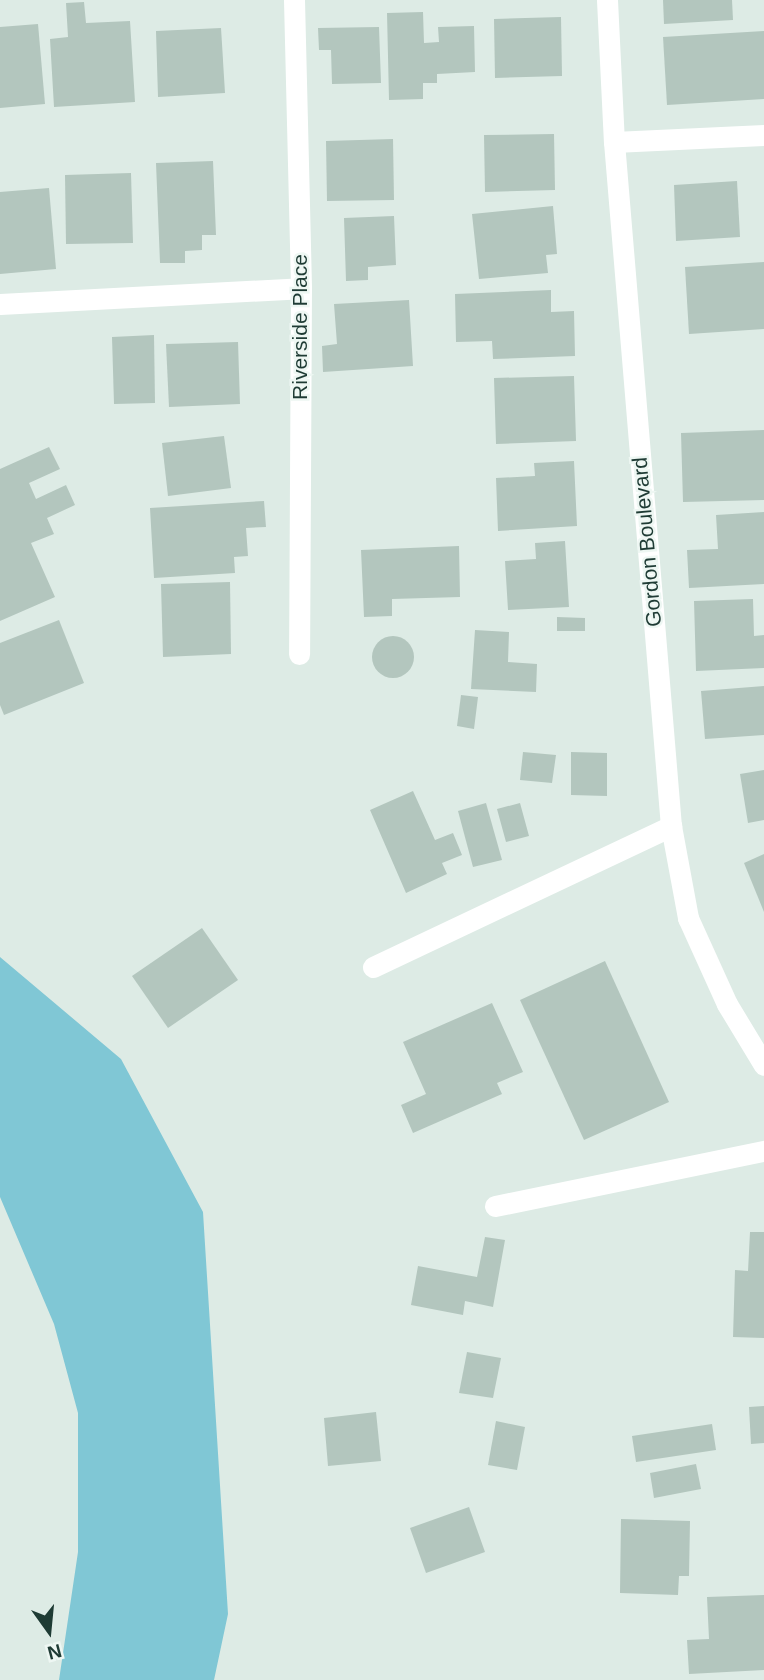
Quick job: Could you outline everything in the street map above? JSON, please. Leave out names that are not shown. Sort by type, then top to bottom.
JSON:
[{"type":"street","name":"Riverside Place","points":[[293,0],[301,288],[299,654]]},
{"type":"street","name":"Gordon Boulevard","points":[[607,0],[614,142],[671,826],[688,918],[727,1004],[764,1065]]},
{"type":"street","points":[[614,142],[764,135]]},
{"type":"street","points":[[0,304],[301,288]]},
{"type":"street","points":[[373,967],[671,826]]},
{"type":"street","points":[[495,1206],[764,1151]]},
{"type":"water","points":[[0,957],[121,1059],[203,1212],[228,1614],[214,1680],[59,1680],[78,1552],[78,1413],[54,1324],[0,1197]]},
{"type":"building","points":[[663,0],[732,0],[733,20],[664,24]]},
{"type":"building","points":[[84,2],[86,23],[130,21],[135,102],[54,107],[50,39],[68,37],[66,3]]},
{"type":"building","points":[[423,12],[424,43],[439,42],[438,27],[474,26],[475,72],[437,74],[437,83],[423,83],[423,99],[389,100],[387,13]]},
{"type":"building","points":[[561,17],[562,76],[495,78],[494,19]]},
{"type":"building","points":[[38,24],[45,104],[0,108],[0,27]]},
{"type":"building","points":[[379,27],[381,83],[332,84],[331,50],[319,50],[318,28]]},
{"type":"building","points":[[221,28],[225,93],[158,97],[156,31]]},
{"type":"building","points":[[764,31],[764,99],[667,105],[663,37]]},
{"type":"building","points":[[554,134],[555,190],[485,192],[484,135]]},
{"type":"building","points":[[393,139],[394,200],[327,201],[326,141]]},
{"type":"building","points":[[213,161],[216,235],[202,235],[202,250],[185,251],[185,263],[160,263],[156,163]]},
{"type":"building","points":[[131,173],[133,243],[66,244],[65,175]]},
{"type":"building","points":[[737,181],[740,237],[676,241],[674,185]]},
{"type":"building","points":[[49,188],[56,269],[0,274],[0,192]]},
{"type":"building","points":[[553,206],[557,254],[546,255],[548,273],[479,279],[472,214]]},
{"type":"building","points":[[394,216],[396,265],[368,267],[368,280],[346,281],[344,218]]},
{"type":"building","points":[[764,262],[764,329],[689,334],[685,267]]},
{"type":"building","points":[[551,290],[551,312],[574,311],[575,356],[493,359],[492,341],[456,342],[455,294]]},
{"type":"building","points":[[409,300],[413,366],[323,372],[322,346],[337,344],[334,304]]},
{"type":"building","points":[[154,335],[155,403],[114,404],[112,337]]},
{"type":"building","points":[[238,342],[240,404],[169,407],[166,344]]},
{"type":"building","points":[[574,376],[576,441],[496,444],[494,378]]},
{"type":"building","points":[[764,430],[764,500],[683,502],[681,433]]},
{"type":"building","points":[[224,436],[231,488],[168,496],[162,443]]},
{"type":"building","points":[[49,447],[60,469],[29,483],[36,499],[66,485],[75,505],[47,518],[54,534],[31,543],[55,597],[0,621],[0,469]]},
{"type":"building","points":[[574,461],[577,526],[498,531],[496,478],[535,476],[534,463]]},
{"type":"building","points":[[264,501],[266,527],[246,528],[248,556],[234,557],[235,573],[154,578],[150,508]]},
{"type":"building","points":[[764,512],[764,584],[689,588],[687,550],[718,549],[716,515]]},
{"type":"building","points":[[565,541],[569,607],[508,610],[505,561],[536,559],[535,543]]},
{"type":"building","points":[[459,546],[460,597],[392,599],[392,616],[364,617],[361,550]]},
{"type":"building","points":[[230,582],[231,654],[163,657],[161,584]]},
{"type":"building","points":[[753,599],[754,636],[764,635],[764,668],[696,671],[694,601]]},
{"type":"building","points":[[557,617],[585,618],[585,631],[557,631]]},
{"type":"building","points":[[59,620],[84,683],[4,715],[0,705],[0,643]]},
{"type":"building","points":[[475,630],[509,632],[508,662],[537,664],[536,692],[471,689]]},
{"type":"building","points":[[393,636],[408,642],[414,657],[408,672],[393,678],[378,672],[372,657],[378,642]]},
{"type":"building","points":[[764,686],[764,735],[705,739],[701,691]]},
{"type":"building","points":[[461,695],[478,697],[474,729],[457,726]]},
{"type":"building","points":[[523,752],[556,755],[552,783],[520,780]]},
{"type":"building","points":[[571,752],[607,753],[607,796],[571,795]]},
{"type":"building","points":[[764,770],[764,820],[748,823],[740,774]]},
{"type":"building","points":[[413,791],[435,840],[453,833],[462,855],[442,863],[447,874],[406,893],[370,810]]},
{"type":"building","points":[[486,803],[502,860],[473,867],[458,811]]},
{"type":"building","points":[[520,803],[529,836],[506,842],[497,809]]},
{"type":"building","points":[[764,854],[764,912],[744,863]]},
{"type":"building","points":[[202,928],[238,980],[168,1028],[132,976]]},
{"type":"building","points":[[605,961],[669,1102],[584,1140],[520,1000]]},
{"type":"building","points":[[492,1003],[523,1072],[497,1083],[502,1094],[413,1133],[401,1105],[426,1094],[403,1042]]},
{"type":"building","points":[[750,1232],[764,1232],[764,1338],[733,1337],[735,1270],[748,1271]]},
{"type":"building","points":[[485,1237],[505,1240],[493,1307],[465,1301],[463,1315],[411,1305],[418,1266],[477,1277]]},
{"type":"building","points":[[467,1352],[501,1358],[493,1398],[459,1393]]},
{"type":"building","points":[[764,1406],[764,1443],[751,1444],[749,1407]]},
{"type":"building","points":[[376,1412],[381,1461],[328,1466],[324,1418]]},
{"type":"building","points":[[496,1421],[525,1427],[517,1470],[488,1465]]},
{"type":"building","points":[[712,1424],[716,1450],[636,1462],[632,1436]]},
{"type":"building","points":[[696,1464],[701,1489],[654,1498],[650,1473]]},
{"type":"building","points":[[469,1507],[485,1552],[426,1573],[410,1528]]},
{"type":"building","points":[[621,1519],[690,1521],[689,1576],[679,1576],[678,1595],[620,1593]]},
{"type":"building","points":[[764,1595],[764,1670],[689,1674],[687,1640],[709,1639],[707,1597]]}]
